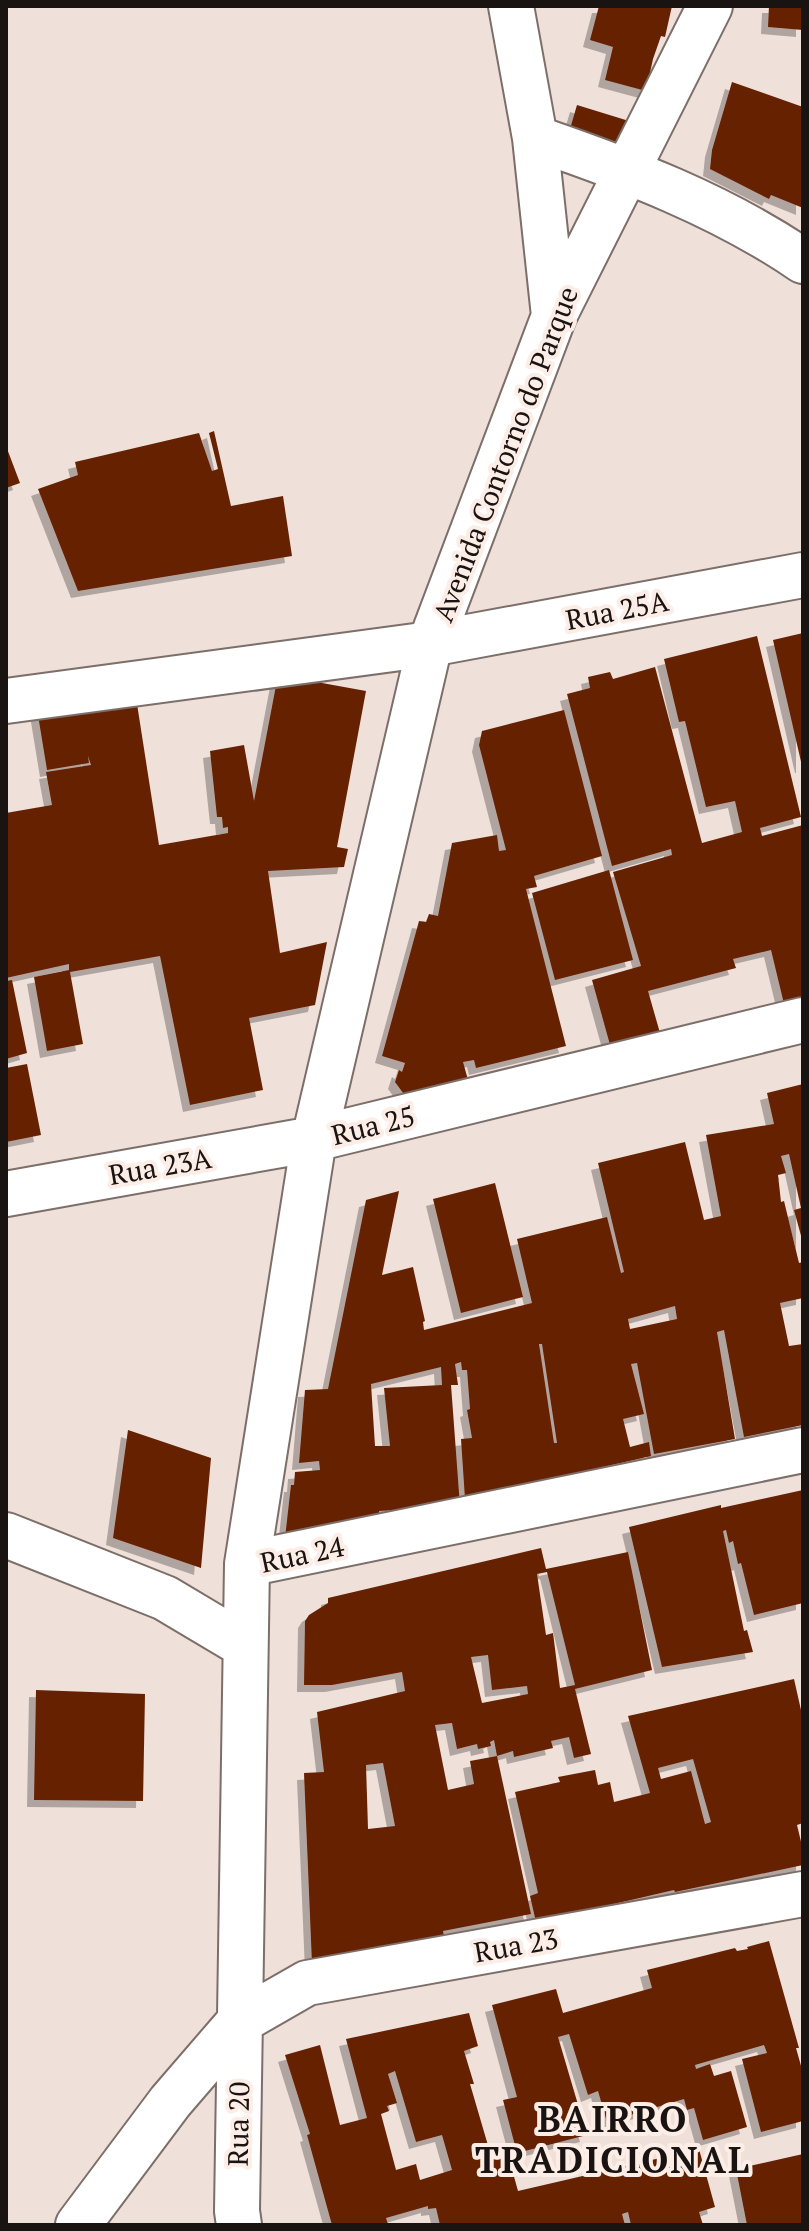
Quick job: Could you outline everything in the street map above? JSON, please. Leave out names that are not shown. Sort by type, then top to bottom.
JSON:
[{"type":"street","points":[[511,6],[535,138],[554,316]]},
{"type":"street","name":"Avenida Contorno do Parque","points":[[314,1139],[430,644],[554,316],[710,6]]},
{"type":"street","points":[[535,138],[628,170],[735,219],[803,261]]},
{"type":"street","name":"Rua 25A","points":[[430,644],[803,575]]},
{"type":"street","name":"Avenida Contorno do Parque","points":[[6,701],[430,644]]},
{"type":"street","name":"Rua 25","points":[[247,1564],[314,1139],[803,1020]]},
{"type":"street","name":"Rua 23A","points":[[6,1194],[314,1139]]},
{"type":"street","name":"Rua 24","points":[[239,2022],[247,1564],[803,1450]]},
{"type":"street","points":[[6,1535],[165,1598],[244,1645]]},
{"type":"street","name":"Rua 23","points":[[78,2225],[170,2102],[239,2022],[307,1983],[803,1894]]},
{"type":"street","name":"Rua 20","points":[[239,2022],[239,2225]]},
{"type":"building","points":[[599,6],[672,6],[665,37],[661,36],[653,59],[646,91],[605,80],[613,47],[590,40]]},
{"type":"building","points":[[769,6],[803,6],[803,30],[768,27]]},
{"type":"building","points":[[732,82],[803,107],[803,208],[771,195],[769,199],[710,169],[712,150]]},
{"type":"building","points":[[577,105],[642,125],[629,165],[565,146]]},
{"type":"building","points":[[214,431],[231,506],[283,496],[292,556],[78,591],[38,489],[78,475],[75,462],[199,433],[212,471],[218,469],[209,433]]},
{"type":"building","points":[[6,446],[20,483],[6,488]]},
{"type":"building","points":[[803,633],[803,766],[802,766],[773,640]]},
{"type":"building","points":[[757,636],[801,817],[760,828],[762,836],[803,825],[803,1004],[785,1008],[771,950],[733,959],[736,968],[648,991],[662,1040],[612,1052],[592,980],[641,966],[613,872],[672,855],[671,849],[612,866],[567,694],[590,688],[588,677],[610,672],[613,679],[655,667],[702,843],[742,832],[735,801],[706,807],[685,721],[679,722],[664,659]]},
{"type":"building","points":[[278,675],[366,691],[337,847],[348,849],[344,867],[268,871],[280,953],[327,942],[315,1005],[249,1018],[263,1090],[190,1105],[160,956],[70,972],[83,1044],[47,1051],[34,977],[69,970],[69,964],[6,978],[6,813],[52,805],[46,772],[91,765],[88,756],[89,763],[47,770],[37,709],[135,691],[159,845],[228,833],[228,827],[223,828],[222,817],[217,817],[210,751],[244,745],[254,801]]},
{"type":"building","points":[[564,710],[602,856],[534,876],[537,887],[526,889],[566,1046],[476,1068],[474,1060],[463,1062],[470,1087],[406,1097],[395,1082],[405,1063],[382,1056],[419,921],[426,922],[429,914],[438,916],[452,843],[497,835],[499,851],[506,850],[479,745],[482,731]]},
{"type":"building","points":[[609,870],[633,960],[555,980],[532,893]]},
{"type":"building","points":[[12,980],[27,1053],[6,1059],[6,981]]},
{"type":"building","points":[[27,1064],[41,1135],[6,1142],[6,1068]]},
{"type":"building","points":[[803,1084],[803,1243],[794,1210],[801,1208],[789,1154],[781,1156],[786,1173],[778,1175],[781,1202],[784,1201],[799,1263],[803,1262],[803,1298],[780,1303],[789,1346],[803,1344],[803,1425],[744,1437],[724,1330],[717,1332],[735,1439],[654,1454],[637,1363],[631,1364],[644,1414],[623,1419],[630,1447],[649,1442],[651,1456],[465,1499],[461,1439],[472,1438],[467,1410],[470,1409],[467,1370],[462,1370],[461,1362],[455,1364],[458,1385],[451,1385],[460,1506],[379,1511],[379,1522],[285,1538],[295,1472],[320,1470],[319,1461],[299,1463],[305,1390],[328,1389],[366,1200],[399,1191],[382,1275],[413,1267],[425,1321],[424,1330],[532,1303],[517,1239],[607,1217],[621,1273],[624,1272],[598,1163],[685,1142],[704,1220],[721,1216],[706,1135],[774,1124],[767,1093]],"holes":[[[675,1306],[677,1319],[630,1329],[628,1319]],[[539,1344],[542,1344],[557,1443],[554,1443]],[[441,1367],[442,1385],[384,1388],[390,1446],[375,1446],[371,1384]]]},
{"type":"building","points":[[495,1183],[523,1297],[461,1313],[433,1199]]},
{"type":"building","points":[[128,1430],[211,1458],[201,1568],[113,1538]]},
{"type":"building","points":[[803,1490],[803,1603],[754,1615],[733,1541],[729,1543],[726,1530],[723,1531],[744,1631],[747,1630],[753,1652],[662,1667],[629,1527]]},
{"type":"building","points":[[541,1548],[546,1569],[628,1552],[652,1670],[575,1689],[591,1754],[574,1758],[569,1737],[551,1741],[553,1748],[514,1757],[513,1751],[497,1756],[531,1914],[443,1931],[444,1936],[312,1964],[304,1773],[324,1772],[317,1712],[405,1691],[402,1672],[332,1685],[304,1685],[305,1621],[328,1603],[328,1598]],"holes":[[[547,1572],[575,1685],[560,1688],[553,1633],[546,1635],[537,1574]],[[488,1655],[492,1690],[527,1686],[528,1694],[482,1703],[471,1657]],[[452,1723],[457,1749],[477,1744],[478,1749],[491,1746],[490,1742],[494,1740],[497,1756],[470,1761],[474,1784],[448,1790],[435,1725]],[[383,1763],[395,1826],[368,1829],[366,1765]]]},
{"type":"building","points":[[794,1679],[803,1719],[803,1823],[797,1825],[803,1865],[674,1890],[536,1922],[530,1896],[538,1893],[515,1792],[560,1782],[558,1777],[595,1770],[598,1785],[610,1782],[614,1802],[650,1793],[628,1716]],"holes":[[[693,1759],[711,1822],[705,1824],[691,1771],[661,1779],[658,1768]]]},
{"type":"building","points":[[36,1690],[145,1694],[143,1801],[34,1800]]},
{"type":"building","points":[[769,1941],[799,2048],[796,2048],[803,2073],[803,2121],[761,2132],[742,2059],[767,2053],[764,2045],[695,2065],[696,2069],[710,2064],[714,2076],[731,2071],[747,2127],[703,2140],[694,2108],[687,2110],[684,2099],[607,2122],[598,2091],[588,2095],[569,2034],[558,2037],[587,2135],[517,2153],[503,2100],[517,2097],[492,2005],[556,1989],[563,2013],[652,1988],[647,1970],[735,1948],[737,1951],[748,1949]]},
{"type":"building","points":[[469,2013],[478,2046],[464,2051],[474,2084],[470,2084],[492,2159],[508,2155],[518,2191],[699,2149],[715,2207],[699,2212],[703,2225],[631,2225],[628,2212],[622,2214],[625,2225],[440,2225],[436,2208],[428,2209],[428,2206],[386,2218],[388,2224],[385,2225],[332,2225],[307,2135],[310,2134],[285,2055],[320,2045],[340,2125],[367,2118],[346,2039]],"holes":[[[395,2071],[416,2142],[442,2135],[452,2170],[420,2180],[416,2164],[396,2170],[381,2114],[389,2111],[387,2106],[397,2103],[388,2074]]]},
{"type":"building","points":[[803,2154],[803,2225],[747,2225],[736,2169]]},
{"type":"district","name":"BAIRRO TRADICIONAL","points":[[613,2138]]}]
